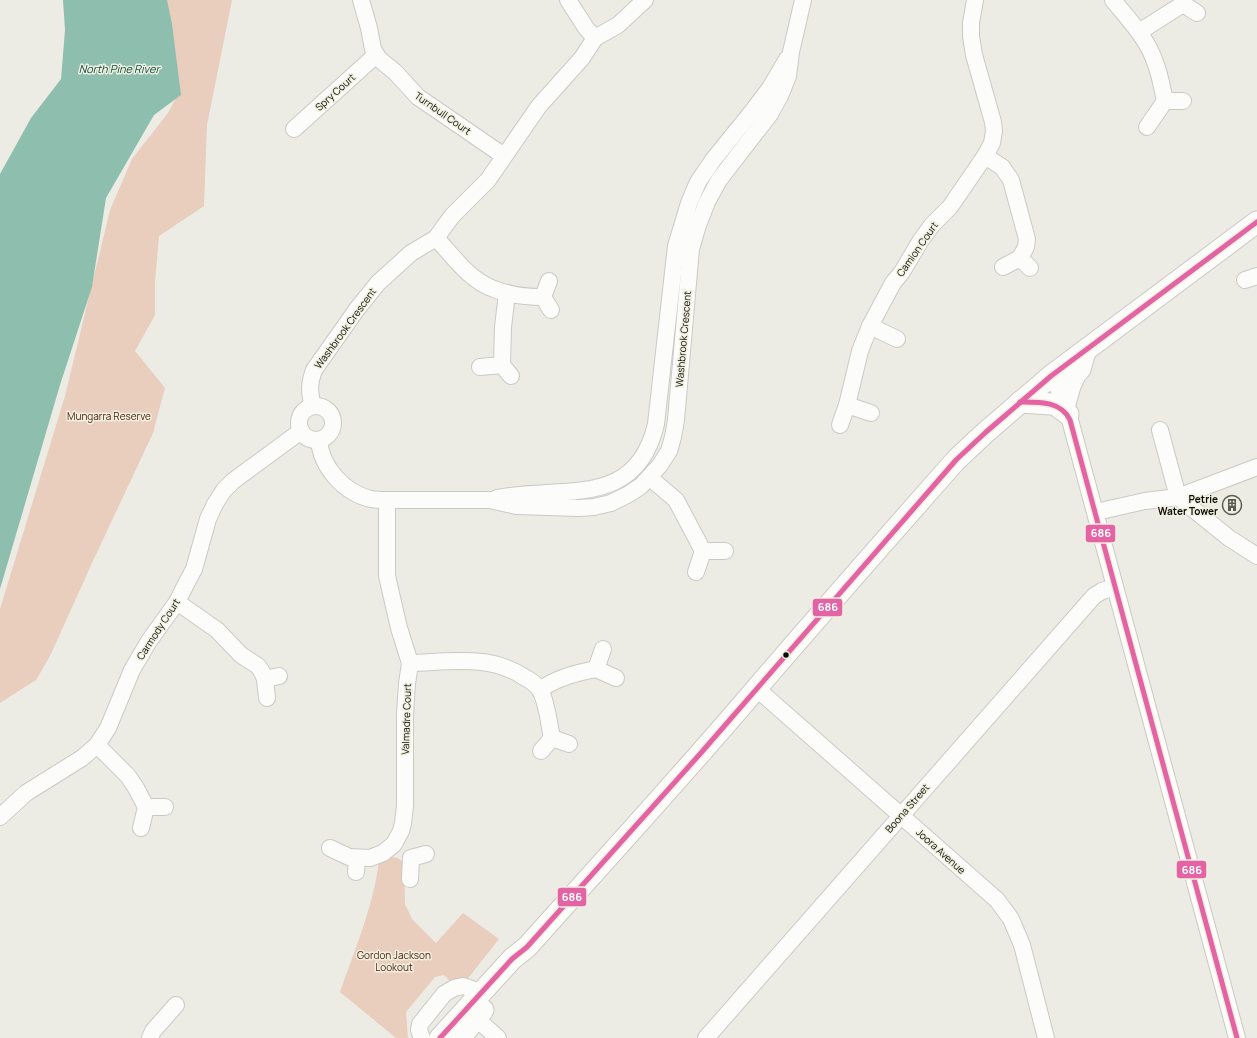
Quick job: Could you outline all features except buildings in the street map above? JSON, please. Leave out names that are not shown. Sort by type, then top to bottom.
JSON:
[{"type":"main road","points":[[460,1038],[481,992],[512,959],[527,947],[956,460],[1051,376],[1257,222]]},
{"type":"main road","points":[[1020,402],[1038,402],[1056,405],[1067,409],[1070,386],[1075,375],[1080,369],[1086,350]]},
{"type":"main road","points":[[440,1038],[493,998],[518,965],[527,947]]},
{"type":"street","points":[[361,0],[376,55]]},
{"type":"street","points":[[568,0],[586,28],[595,38]]},
{"type":"street","name":"Washbrook Crescent","points":[[313,406],[310,390],[311,378],[314,370],[357,309],[378,283],[398,263],[418,248],[436,238],[452,216],[488,180],[539,106],[582,58],[595,38],[618,25],[645,0]]},
{"type":"street","name":"Washbrook Crescent","points":[[490,500],[517,506],[594,507],[611,503],[629,494],[650,478],[660,466],[666,456],[673,437],[676,420],[691,249],[698,225],[706,202],[719,180],[770,114],[780,96],[788,76],[791,52],[803,0]]},
{"type":"street","name":"Camion Court","points":[[840,425],[847,405],[860,351],[870,326],[893,283],[902,272],[932,224],[950,207],[985,156],[992,143],[994,131],[993,122],[974,55],[971,36],[971,23],[975,0]]},
{"type":"street","points":[[1113,0],[1139,32],[1155,61],[1166,101]]},
{"type":"street","points":[[1139,32],[1183,2],[1197,13]]},
{"type":"street","name":"Washbrook Crescent","points":[[319,440],[321,452],[336,478],[345,487],[371,499],[490,500],[516,495],[600,488],[625,477],[645,454],[652,441],[656,424],[676,246],[689,203],[698,182],[713,160],[760,100],[791,52]]},
{"type":"street","name":"Spry Court","points":[[294,129],[376,55]]},
{"type":"street","name":"Turnbull Court","points":[[376,55],[395,72],[418,97],[504,156]]},
{"type":"street","points":[[1166,101],[1183,102]]},
{"type":"street","points":[[1147,127],[1166,101]]},
{"type":"street","points":[[985,156],[1002,167],[1011,180],[1027,239],[1025,263],[1003,267]]},
{"type":"street","points":[[436,238],[476,279],[492,289],[547,304],[549,281]]},
{"type":"street","points":[[480,367],[506,370],[503,327],[508,293]]},
{"type":"street","points":[[870,326],[897,339]]},
{"type":"street","points":[[1051,376],[1067,409],[1096,512],[1237,1038]]},
{"type":"street","points":[[847,405],[871,413]]},
{"type":"street","points":[[313,406],[319,406],[325,408],[329,412],[333,423],[329,434],[319,440],[308,438],[301,431],[299,420],[304,411],[313,406]]},
{"type":"street","points":[[1160,430],[1178,497],[1229,538],[1257,556]]},
{"type":"street","name":"Carmody Court","points":[[0,817],[26,793],[82,758],[97,745],[108,728],[132,670],[145,647],[176,602],[194,569],[210,514],[224,490],[233,481],[301,431]]},
{"type":"street","points":[[1096,512],[1145,501],[1178,497],[1257,468]]},
{"type":"street","points":[[650,478],[676,500],[703,551],[696,572]]},
{"type":"street","name":"Valmadre Court","points":[[387,500],[387,576],[399,628],[410,663],[405,714],[404,816],[401,831],[394,844]]},
{"type":"street","points":[[703,551],[725,551]]},
{"type":"street","name":"Boona Street","points":[[706,1038],[1094,596],[1102,591],[1115,587]]},
{"type":"street","points":[[176,602],[217,630],[241,655],[258,666],[262,672],[272,677],[267,698]]},
{"type":"street","points":[[596,669],[603,649]]},
{"type":"street","points":[[410,663],[488,662],[498,664],[521,675],[540,690],[552,738]]},
{"type":"street","points":[[540,690],[558,680],[596,669],[616,678]]},
{"type":"street","name":"Joora Avenue","points":[[756,688],[997,900],[1011,919],[1022,945],[1046,1038]]},
{"type":"street","points":[[552,738],[569,744]]},
{"type":"street","points":[[541,751],[552,738]]},
{"type":"street","points":[[97,745],[128,776],[136,788],[146,807],[141,828]]},
{"type":"street","points":[[146,807],[165,807]]},
{"type":"street","points":[[330,848],[342,854],[356,865],[383,853],[394,844],[418,856],[410,879]]},
{"type":"street","points":[[422,1038],[419,1030],[420,1024],[444,994],[454,988],[463,986],[481,992]]},
{"type":"street","points":[[148,1036],[176,1005]]},
{"type":"street","points":[[470,1014],[498,1038]]},
{"type":"green space","name":"Mungarra Reserve","points":[[164,0],[232,0],[207,125],[204,206],[159,236],[155,282],[155,315],[135,351],[165,388],[153,433],[50,656],[36,680],[0,703],[0,609],[65,396],[110,210],[132,159],[168,113],[179,92]]},
{"type":"green space","name":"Gordon Jackson Lookout","points":[[386,857],[397,858],[403,862],[405,904],[412,919],[436,943],[463,913],[499,939],[465,982],[452,983],[444,975],[435,977],[406,1012],[408,1038],[396,1038],[340,992],[358,943],[373,894],[379,860]]},
{"type":"water","name":"North Pine River","points":[[63,0],[167,0],[172,24],[181,95],[154,115],[106,198],[92,287],[60,385],[0,589],[0,174],[31,118],[61,79],[65,30]]},
{"type":"transit line","name":"686","points":[[440,1038],[512,959],[527,947],[700,754],[956,460],[1051,376],[1257,222]]},
{"type":"transit line","name":"686","points":[[1020,402],[1035,402],[1055,406],[1061,409],[1070,420],[1237,1038]]},
{"type":"place","name":"Petrie Water Tower","points":[[1232,505]]}]
